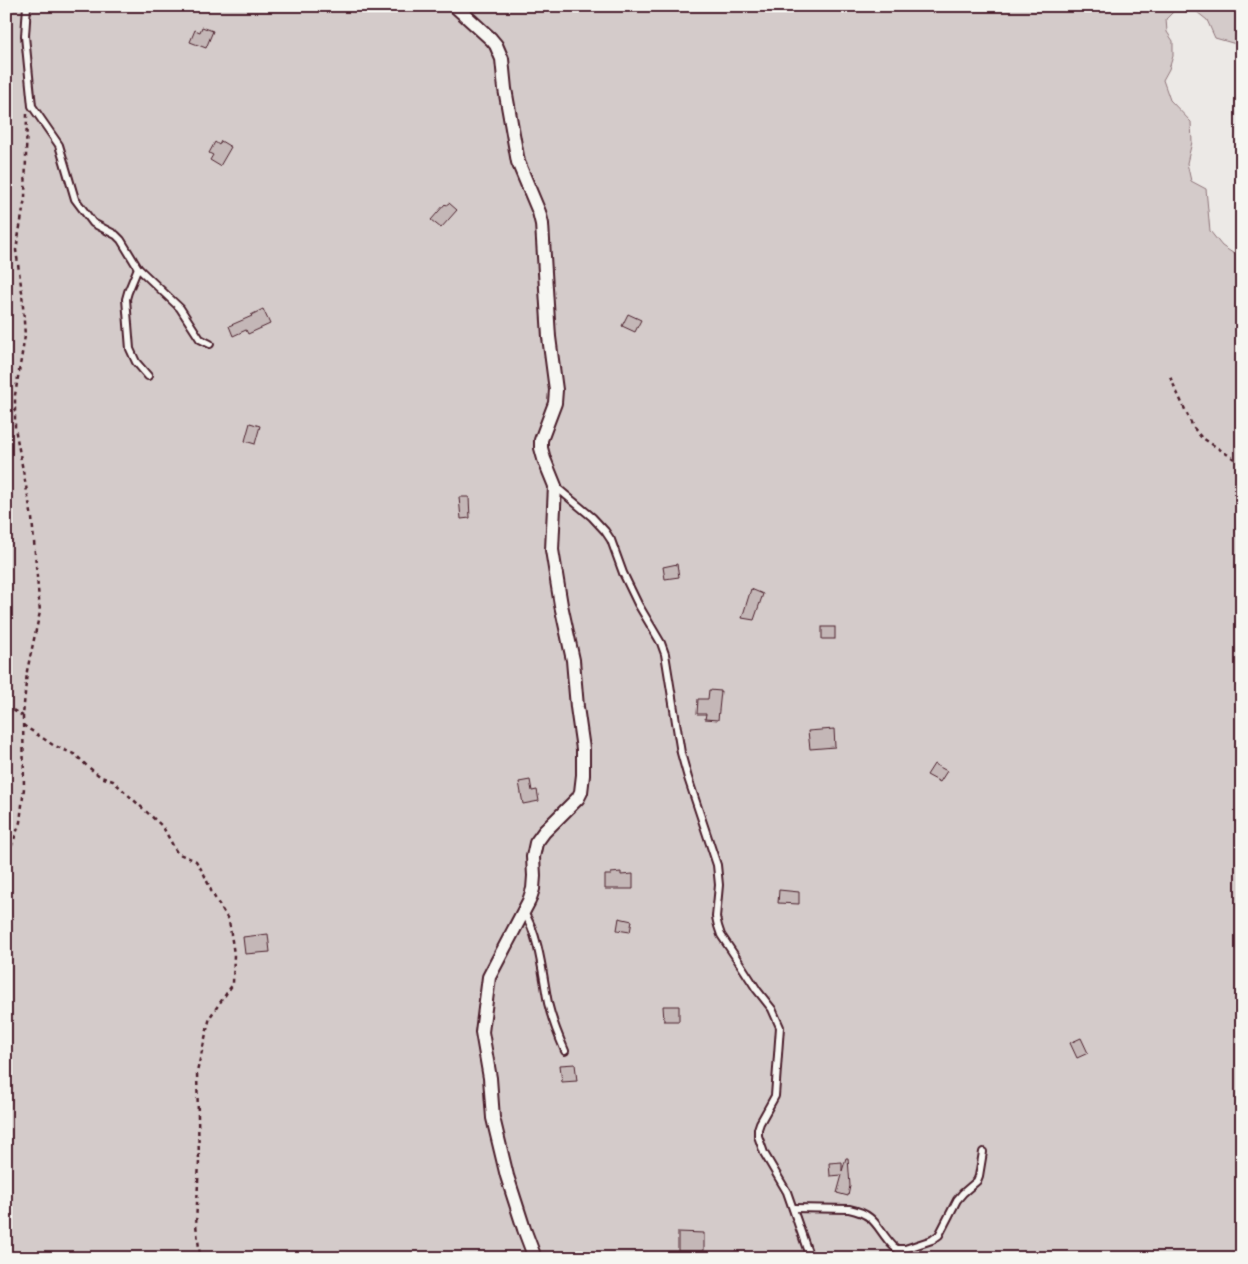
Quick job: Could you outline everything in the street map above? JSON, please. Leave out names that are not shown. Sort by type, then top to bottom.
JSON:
[{"type":"street","points":[[455,6],[491,38],[502,59],[505,90],[518,162],[539,212],[545,258],[549,337],[556,390],[555,403],[541,440],[541,448],[555,486],[552,550],[573,660],[583,749],[581,792],[578,798],[544,832],[536,843],[533,857],[532,889],[524,913],[489,978],[482,1032],[490,1078],[493,1118],[506,1176],[535,1258]]},
{"type":"lane","points":[[26,6],[25,36],[31,101],[36,113],[59,145],[75,199],[93,223],[121,240],[138,268],[180,308],[200,338],[210,344]]},
{"type":"lane","points":[[138,268],[126,300],[130,349],[136,362],[148,376]]},
{"type":"lane","points":[[555,486],[592,517],[608,535],[638,604],[661,643],[665,654],[681,753],[719,874],[716,917],[718,926],[721,935],[736,959],[772,1009],[780,1027],[775,1096],[758,1130],[764,1153],[783,1182],[810,1258]]},
{"type":"lane","points":[[524,913],[534,935],[555,1030],[565,1051]]},
{"type":"lane","points":[[793,1208],[856,1210],[873,1219],[897,1249],[906,1249],[932,1240],[939,1235],[957,1200],[963,1192],[977,1181],[983,1152]]},
{"type":"path","points":[[6,910],[9,898],[6,863],[20,822],[24,788],[22,716],[27,670],[40,612],[32,518],[15,428],[15,395],[25,336],[22,292],[16,250],[25,198],[27,113],[31,101]]},
{"type":"path","points":[[1170,377],[1193,427],[1201,436],[1242,464]]},
{"type":"path","points":[[6,706],[22,716]]},
{"type":"path","points":[[23,725],[53,745],[76,755],[101,777],[113,782],[163,827],[177,853],[196,862],[229,921],[234,954],[233,984],[210,1017],[197,1072],[199,1161],[196,1225],[200,1255],[203,1258]]},
{"type":"shaded area","points":[[6,6],[1242,6],[1242,42],[1236,44],[1215,38],[1207,20],[1192,8],[1177,8],[1166,19],[1167,32],[1173,41],[1173,56],[1163,80],[1170,100],[1191,122],[1192,142],[1187,163],[1191,181],[1206,189],[1210,231],[1222,246],[1242,259],[1242,1258],[6,1258]]},
{"type":"building","points":[[202,27],[213,31],[206,48],[190,42],[195,30],[200,32]]},
{"type":"building","points":[[221,141],[231,147],[220,166],[210,160],[213,155],[209,153],[215,142],[219,145]]},
{"type":"building","points":[[449,203],[457,210],[441,228],[431,220],[445,204]]},
{"type":"building","points":[[263,309],[270,324],[248,334],[246,330],[233,336],[229,326]]},
{"type":"building","points":[[628,314],[641,320],[635,332],[622,326]]},
{"type":"building","points":[[250,423],[260,426],[255,444],[245,441]]},
{"type":"building","points":[[459,497],[469,497],[470,518],[461,519]]},
{"type":"building","points":[[677,564],[679,577],[665,579],[663,567]]},
{"type":"building","points":[[751,589],[763,594],[754,620],[742,618]]},
{"type":"building","points":[[822,627],[835,627],[835,639],[822,639]]},
{"type":"building","points":[[709,690],[721,691],[718,720],[705,719],[706,714],[697,714],[698,699],[708,699]]},
{"type":"building","points":[[834,729],[835,747],[810,749],[808,731]]},
{"type":"building","points":[[934,764],[947,771],[940,782],[927,775]]},
{"type":"building","points":[[530,780],[532,791],[537,790],[539,801],[523,804],[519,782]]},
{"type":"building","points":[[621,872],[621,875],[633,874],[633,889],[605,889],[605,875]]},
{"type":"building","points":[[779,890],[799,892],[799,904],[778,903]]},
{"type":"building","points":[[619,918],[632,921],[630,932],[617,930]]},
{"type":"building","points":[[268,934],[270,952],[245,954],[243,937]]},
{"type":"building","points":[[663,1006],[679,1006],[679,1021],[664,1021]]},
{"type":"building","points":[[1081,1038],[1088,1053],[1077,1058],[1070,1043]]},
{"type":"building","points":[[575,1064],[577,1081],[562,1082],[560,1065]]},
{"type":"building","points":[[846,1158],[848,1158],[850,1186],[848,1196],[837,1193],[842,1175],[830,1176],[829,1163],[842,1162],[842,1171]]},
{"type":"building","points":[[678,1232],[704,1233],[704,1251],[678,1251]]}]
